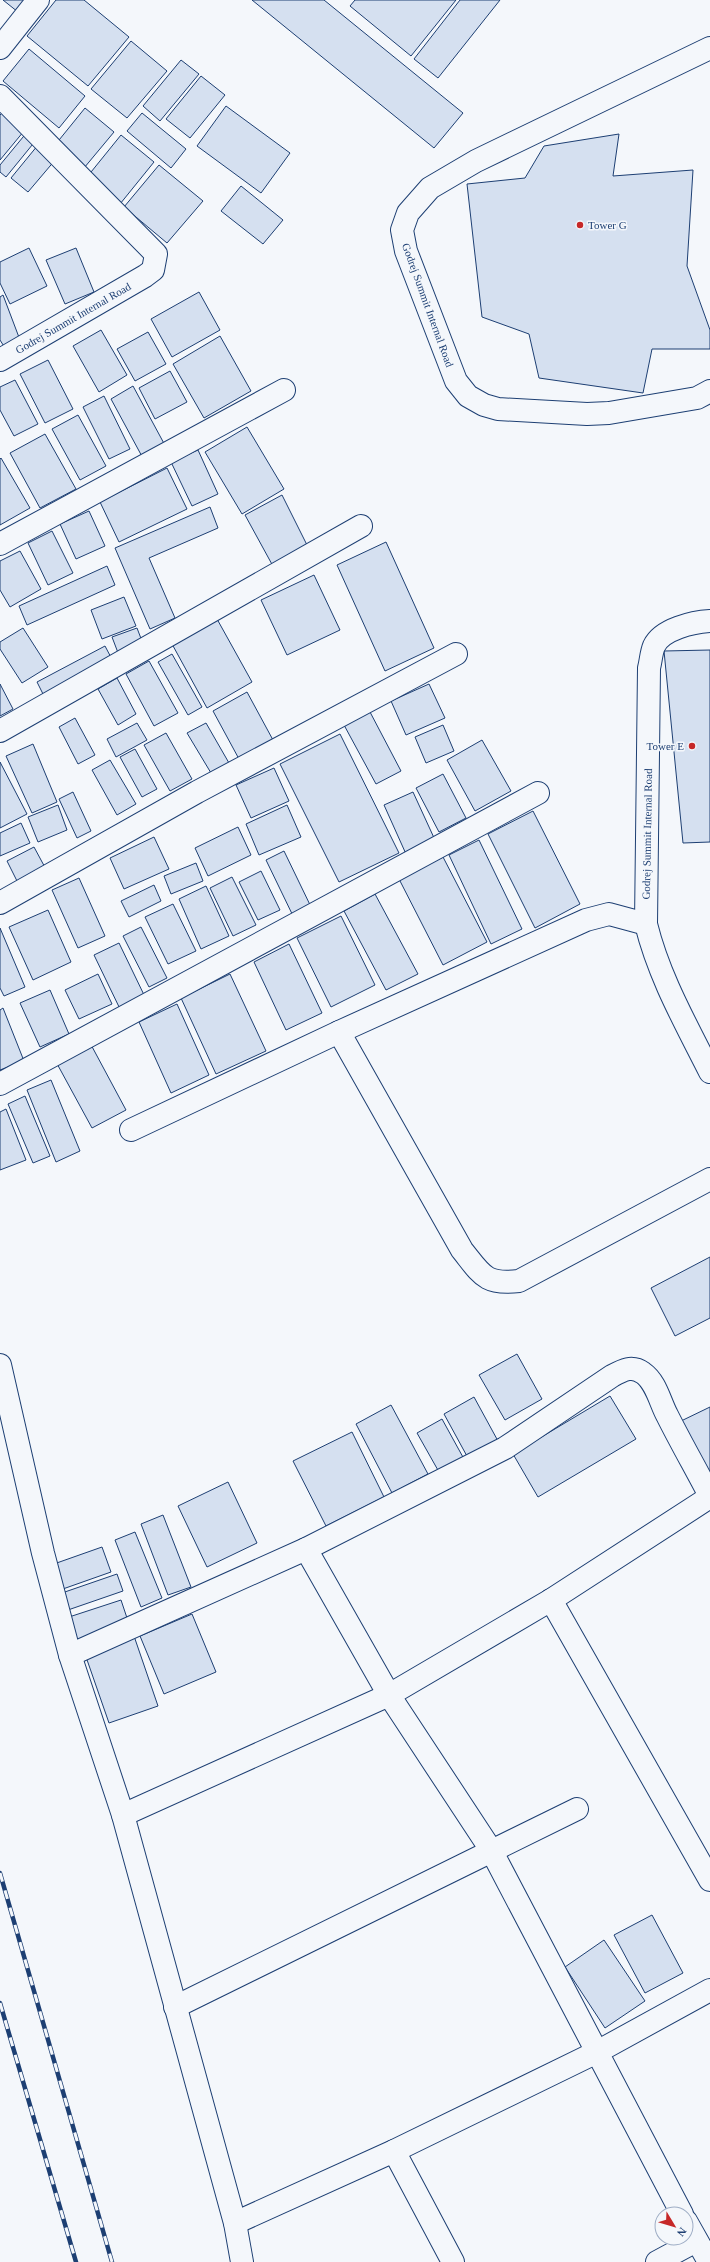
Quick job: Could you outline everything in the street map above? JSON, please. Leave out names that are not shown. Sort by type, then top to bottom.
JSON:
[{"type":"street","points":[[0,48],[38,0]]},
{"type":"street","name":"Godrej Summit Internal Road","points":[[710,48],[483,158],[430,188],[408,213],[402,230],[406,251],[456,381],[468,396],[475,401],[498,409],[587,414],[609,413],[697,398],[710,391]]},
{"type":"street","name":"Godrej Summit Internal Road","points":[[0,96],[153,249],[156,254],[153,270],[145,276],[0,360]]},
{"type":"street","points":[[0,544],[284,390]]},
{"type":"street","points":[[0,731],[361,526]]},
{"type":"street","name":"Godrej Summit Internal Road","points":[[710,621],[694,622],[672,630],[654,645],[649,668],[646,924],[653,952],[662,974],[710,1072]]},
{"type":"street","points":[[0,903],[197,792],[456,654]]},
{"type":"street","points":[[0,1084],[538,793]]},
{"type":"street","points":[[132,1130],[339,1032],[586,920],[609,914],[646,924]]},
{"type":"street","points":[[339,1032],[462,1250],[483,1276],[501,1283],[519,1281],[710,1179]]},
{"type":"street","points":[[0,1365],[43,1553],[70,1655],[123,1815],[235,2223],[242,2262]]},
{"type":"street","points":[[70,1655],[306,1549],[505,1448],[612,1376],[626,1369],[636,1369],[651,1381],[666,1415],[710,1496],[551,1600],[389,1695],[123,1815]]},
{"type":"street","points":[[306,1549],[389,1695],[491,1850],[678,2206]]},
{"type":"street","points":[[551,1600],[710,1880]]},
{"type":"street","points":[[175,2007],[491,1850],[577,1809]]},
{"type":"street","points":[[235,2223],[394,2151],[596,2052],[710,1990]]},
{"type":"street","points":[[394,2151],[453,2262]]},
{"type":"street","points":[[694,2237],[708,2262]]},
{"type":"street","points":[[657,2262],[696,2241]]},
{"type":"building","points":[[3,0],[28,0],[18,12]]},
{"type":"building","points":[[56,0],[84,0],[129,37],[88,86],[27,36]]},
{"type":"building","points":[[252,0],[324,0],[463,113],[434,148]]},
{"type":"building","points":[[355,0],[456,0],[411,56],[350,6]]},
{"type":"building","points":[[460,0],[500,0],[438,78],[414,59]]},
{"type":"building","points":[[131,41],[167,71],[127,118],[91,89]]},
{"type":"building","points":[[29,49],[85,96],[59,128],[3,81]]},
{"type":"building","points":[[181,60],[199,74],[160,121],[143,106]]},
{"type":"building","points":[[201,76],[225,95],[190,138],[166,119]]},
{"type":"building","points":[[226,106],[290,153],[261,193],[197,146]]},
{"type":"building","points":[[85,108],[114,132],[84,168],[55,145]]},
{"type":"building","points":[[2,113],[24,131],[0,160],[0,115]]},
{"type":"building","points":[[142,113],[186,149],[171,168],[127,131]]},
{"type":"building","points":[[28,131],[37,139],[6,177],[0,172],[0,165]]},
{"type":"building","name":"Tower G","points":[[619,134],[613,176],[693,170],[687,266],[710,330],[710,349],[652,349],[643,393],[539,378],[529,334],[482,317],[467,184],[525,178],[544,146]]},
{"type":"building","points":[[121,135],[154,162],[120,204],[87,177]]},
{"type":"building","points":[[38,145],[56,159],[28,192],[11,178]]},
{"type":"building","points":[[159,165],[203,201],[167,243],[124,207]]},
{"type":"building","points":[[241,186],[283,220],[263,244],[221,211]]},
{"type":"building","points":[[29,248],[47,286],[10,304],[0,283],[0,262]]},
{"type":"building","points":[[76,248],[94,292],[65,304],[46,260]]},
{"type":"building","points":[[199,292],[220,330],[172,357],[151,319]]},
{"type":"building","points":[[3,295],[20,340],[5,348],[0,340],[0,297]]},
{"type":"building","points":[[101,330],[127,375],[99,392],[73,346]]},
{"type":"building","points":[[148,332],[166,364],[135,381],[117,349]]},
{"type":"building","points":[[220,336],[251,391],[204,418],[173,364]]},
{"type":"building","points":[[48,360],[73,409],[45,423],[20,374]]},
{"type":"building","points":[[170,371],[187,402],[155,419],[139,388]]},
{"type":"building","points":[[15,380],[38,424],[14,436],[0,410],[0,387]]},
{"type":"building","points":[[133,386],[167,449],[145,462],[111,399]]},
{"type":"building","points":[[104,396],[130,449],[109,459],[83,407]]},
{"type":"building","points":[[78,415],[106,466],[80,480],[52,429]]},
{"type":"building","points":[[247,427],[284,489],[242,514],[205,452]]},
{"type":"building","points":[[45,434],[76,489],[40,508],[10,453]]},
{"type":"building","points":[[198,450],[218,494],[192,506],[171,462]]},
{"type":"building","points":[[1,458],[30,508],[0,525],[0,459]]},
{"type":"building","points":[[167,468],[187,509],[119,542],[100,502]]},
{"type":"building","points":[[282,495],[308,547],[274,568],[245,515]]},
{"type":"building","points":[[210,507],[218,528],[149,558],[175,618],[150,629],[115,548]]},
{"type":"building","points":[[89,511],[105,546],[76,559],[60,524]]},
{"type":"building","points":[[52,531],[73,573],[48,585],[28,543]]},
{"type":"building","points":[[386,542],[434,648],[385,671],[337,565]]},
{"type":"building","points":[[20,551],[41,589],[10,607],[0,590],[0,561]]},
{"type":"building","points":[[107,566],[115,585],[27,625],[19,606]]},
{"type":"building","points":[[314,575],[340,630],[287,655],[261,600]]},
{"type":"building","points":[[124,597],[136,626],[102,639],[91,610]]},
{"type":"building","points":[[217,619],[252,682],[207,708],[172,644]]},
{"type":"building","points":[[23,628],[48,667],[22,683],[0,649],[0,642]]},
{"type":"building","points":[[137,628],[145,649],[120,658],[112,637]]},
{"type":"building","points":[[105,646],[115,665],[46,700],[37,682]]},
{"type":"building","name":"Tower E","points":[[710,650],[710,842],[683,843],[664,651]]},
{"type":"building","points":[[172,654],[202,707],[188,715],[158,662]]},
{"type":"building","points":[[149,661],[178,713],[154,726],[126,674]]},
{"type":"building","points":[[117,678],[136,714],[118,725],[98,689]]},
{"type":"building","points":[[0,684],[13,709],[0,716]]},
{"type":"building","points":[[429,684],[445,718],[406,735],[391,701]]},
{"type":"building","points":[[247,692],[273,740],[239,759],[213,711]]},
{"type":"building","points":[[370,712],[401,771],[376,784],[344,725]]},
{"type":"building","points":[[75,718],[95,755],[78,764],[59,727]]},
{"type":"building","points":[[137,723],[147,740],[116,757],[107,739]]},
{"type":"building","points":[[206,723],[229,763],[211,773],[187,733]]},
{"type":"building","points":[[443,725],[454,751],[426,763],[415,737]]},
{"type":"building","points":[[166,733],[192,779],[170,791],[144,745]]},
{"type":"building","points":[[340,734],[399,853],[339,882],[280,764]]},
{"type":"building","points":[[482,740],[511,791],[475,811],[447,760]]},
{"type":"building","points":[[33,744],[57,802],[32,813],[6,756]]},
{"type":"building","points":[[135,749],[157,789],[142,797],[120,757]]},
{"type":"building","points":[[110,760],[136,804],[117,815],[92,770]]},
{"type":"building","points":[[0,762],[27,814],[0,828]]},
{"type":"building","points":[[274,768],[289,801],[251,818],[236,785]]},
{"type":"building","points":[[443,774],[466,818],[439,832],[416,788]]},
{"type":"building","points":[[73,792],[91,831],[77,838],[59,799]]},
{"type":"building","points":[[413,792],[435,840],[406,854],[384,805]]},
{"type":"building","points":[[58,805],[67,830],[38,842],[28,817]]},
{"type":"building","points":[[287,805],[301,837],[259,855],[246,824]]},
{"type":"building","points":[[533,811],[580,904],[535,928],[488,834]]},
{"type":"building","points":[[21,823],[30,843],[0,856],[0,833]]},
{"type":"building","points":[[238,827],[251,855],[208,876],[195,848]]},
{"type":"building","points":[[154,837],[169,869],[124,889],[110,858]]},
{"type":"building","points":[[479,840],[522,929],[491,944],[449,855]]},
{"type":"building","points":[[34,847],[48,873],[20,887],[7,861]]},
{"type":"building","points":[[284,851],[313,911],[295,920],[266,860]]},
{"type":"building","points":[[443,857],[487,942],[443,965],[399,879]]},
{"type":"building","points":[[196,863],[203,881],[171,894],[164,876]]},
{"type":"building","points":[[261,871],[280,910],[258,920],[239,882]]},
{"type":"building","points":[[232,877],[256,925],[233,936],[210,888]]},
{"type":"building","points":[[79,878],[105,936],[78,948],[52,890]]},
{"type":"building","points":[[154,885],[161,901],[129,917],[121,901]]},
{"type":"building","points":[[206,886],[229,936],[201,949],[179,899]]},
{"type":"building","points":[[375,894],[418,974],[386,990],[344,911]]},
{"type":"building","points":[[173,904],[196,951],[168,964],[145,917]]},
{"type":"building","points":[[48,910],[71,962],[33,980],[9,927]]},
{"type":"building","points":[[341,916],[375,985],[331,1007],[297,938]]},
{"type":"building","points":[[141,927],[167,978],[149,987],[123,936]]},
{"type":"building","points":[[0,928],[25,987],[4,996],[0,988]]},
{"type":"building","points":[[119,943],[146,999],[121,1011],[94,955]]},
{"type":"building","points":[[289,944],[322,1013],[286,1030],[254,962]]},
{"type":"building","points":[[98,974],[112,1004],[79,1019],[65,990]]},
{"type":"building","points":[[230,974],[266,1051],[216,1074],[181,998]]},
{"type":"building","points":[[50,990],[69,1034],[40,1047],[20,1003]]},
{"type":"building","points":[[177,1004],[209,1075],[171,1093],[139,1022]]},
{"type":"building","points":[[3,1008],[24,1061],[0,1070],[0,1010]]},
{"type":"building","points":[[89,1041],[126,1110],[92,1128],[55,1060]]},
{"type":"building","points":[[51,1080],[80,1151],[56,1162],[27,1090]]},
{"type":"building","points":[[25,1096],[50,1156],[33,1163],[8,1104]]},
{"type":"building","points":[[6,1109],[26,1160],[0,1170],[0,1112]]},
{"type":"building","points":[[710,1257],[710,1318],[675,1336],[651,1288]]},
{"type":"building","points":[[517,1354],[542,1399],[505,1420],[479,1375]]},
{"type":"building","points":[[610,1396],[636,1439],[538,1497],[513,1454]]},
{"type":"building","points":[[474,1397],[498,1441],[468,1458],[444,1414]]},
{"type":"building","points":[[391,1405],[428,1474],[392,1493],[356,1424]]},
{"type":"building","points":[[710,1407],[710,1473],[679,1422]]},
{"type":"building","points":[[442,1419],[464,1459],[439,1472],[417,1433]]},
{"type":"building","points":[[352,1432],[384,1497],[326,1526],[293,1461]]},
{"type":"building","points":[[228,1482],[257,1543],[207,1567],[178,1506]]},
{"type":"building","points":[[163,1515],[191,1587],[168,1595],[141,1524]]},
{"type":"building","points":[[135,1532],[162,1598],[141,1607],[115,1540]]},
{"type":"building","points":[[102,1547],[111,1572],[60,1590],[51,1565]]},
{"type":"building","points":[[117,1574],[123,1591],[65,1611],[59,1594]]},
{"type":"building","points":[[121,1600],[130,1627],[74,1644],[66,1618]]},
{"type":"building","points":[[192,1614],[216,1672],[164,1694],[140,1636]]},
{"type":"building","points":[[134,1636],[158,1706],[109,1723],[85,1654]]},
{"type":"building","points":[[652,1915],[683,1973],[645,1993],[614,1935]]},
{"type":"building","points":[[604,1940],[645,2001],[605,2028],[565,1967]]},
{"type":"railway","points":[[0,1873],[112,2262]]},
{"type":"railway","points":[[0,2003],[76,2262]]},
{"type":"place","name":"Tower G","points":[[580,225]]},
{"type":"place","name":"Tower E","points":[[692,746]]}]
